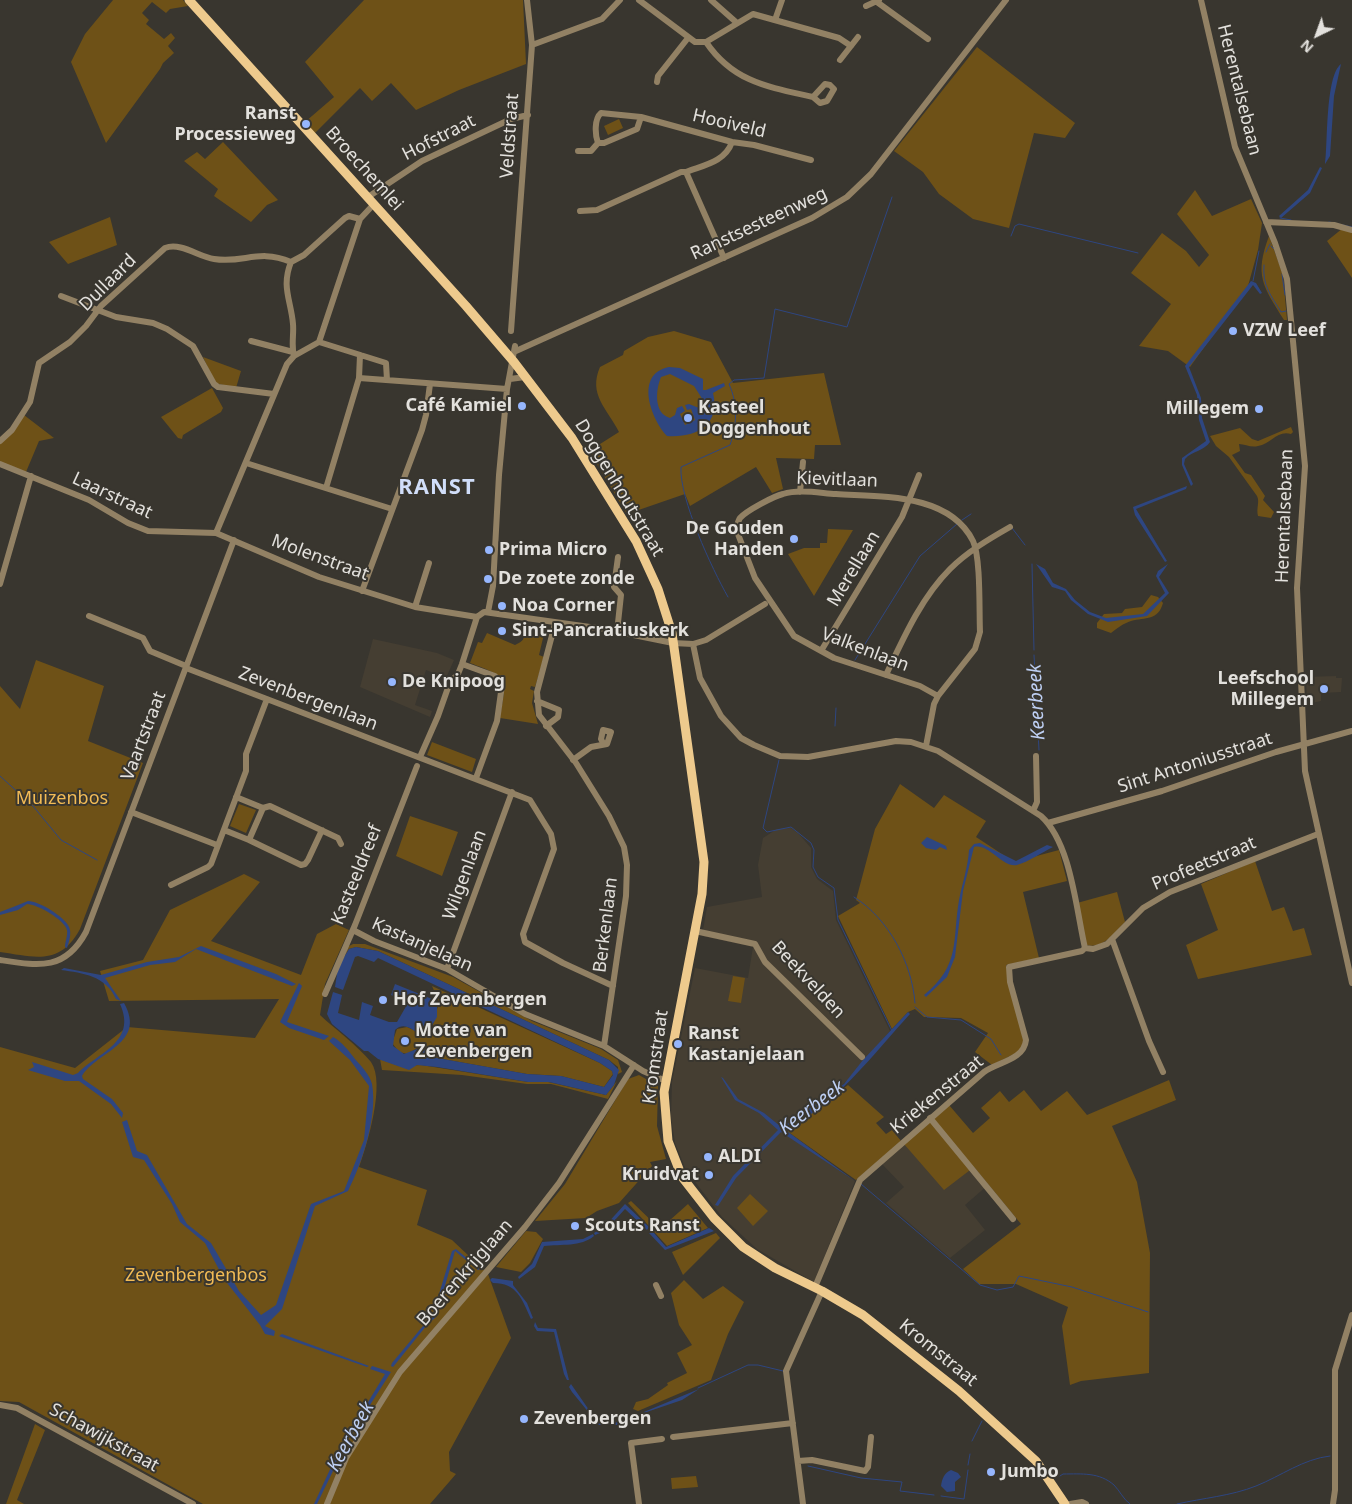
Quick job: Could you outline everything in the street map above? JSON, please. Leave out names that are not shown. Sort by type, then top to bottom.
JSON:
[{"type":"main road","name":"Broechemlei","points":[[189,0],[368,196],[514,362]]},
{"type":"main road","name":"Doggenhoutstraat","points":[[514,362],[572,438],[636,541],[661,597],[673,644]]},
{"type":"main road","name":"Kromstraat","points":[[673,644],[703,846],[702,894],[666,1081],[664,1116],[668,1141],[676,1165],[695,1195],[743,1247],[775,1268],[819,1289],[882,1329],[984,1413],[1036,1462],[1065,1504]]},
{"type":"street","name":"Veldstraat","points":[[510,331],[532,45],[527,0]]},
{"type":"street","points":[[532,45],[602,19],[620,0]]},
{"type":"street","points":[[639,0],[688,38],[696,42],[706,42],[753,14],[839,38],[851,46]]},
{"type":"street","points":[[711,0],[737,23]]},
{"type":"street","points":[[774,20],[782,0]]},
{"type":"street","name":"Herentalsebaan","points":[[1201,0],[1235,147],[1281,257],[1287,279],[1305,466],[1297,588],[1306,780],[1352,983]]},
{"type":"street","points":[[866,6],[878,1],[928,38]]},
{"type":"street","name":"Ranstsesteenweg","points":[[488,612],[493,586],[499,475],[507,389],[514,362],[515,348],[724,258],[824,212],[860,186],[1004,1]]},
{"type":"street","points":[[840,60],[858,37]]},
{"type":"street","points":[[657,82],[658,76],[688,38]]},
{"type":"street","points":[[706,42],[717,58],[743,78],[813,97]]},
{"type":"street","name":"Hooiveld","points":[[598,144],[595,137],[597,118],[601,113],[641,117],[732,142],[754,145],[811,160]]},
{"type":"street","name":"Hofstraat","points":[[368,196],[422,161],[511,119],[528,115]]},
{"type":"street","points":[[578,151],[591,151],[598,144],[636,128],[641,117]]},
{"type":"street","points":[[580,211],[597,210],[681,172],[686,172],[726,155],[732,142]]},
{"type":"street","points":[[686,172],[724,258]]},
{"type":"street","points":[[319,342],[360,219],[374,204]]},
{"type":"street","points":[[294,354],[293,322],[286,286],[286,275],[291,262],[304,255],[345,218],[349,216],[360,219]]},
{"type":"street","points":[[1266,222],[1334,225],[1352,230]]},
{"type":"street","name":"Dullaard","points":[[0,441],[12,430],[30,402],[39,363],[70,342],[101,306],[169,247],[177,246],[215,259],[269,255],[291,262]]},
{"type":"street","points":[[61,296],[98,311],[167,329],[193,346],[214,384],[218,387],[274,394]]},
{"type":"street","points":[[251,341],[294,354]]},
{"type":"street","points":[[216,532],[287,364],[294,354],[319,342],[386,363],[387,380]]},
{"type":"street","points":[[326,488],[359,378],[360,355]]},
{"type":"street","points":[[510,379],[525,377]]},
{"type":"street","points":[[359,378],[507,389]]},
{"type":"street","points":[[362,591],[426,415],[430,384]]},
{"type":"street","points":[[246,462],[392,509]]},
{"type":"street","points":[[800,492],[803,462]]},
{"type":"street","name":"Laarstraat","points":[[0,464],[89,500],[128,523],[148,531],[216,532]]},
{"type":"street","points":[[910,501],[920,475]]},
{"type":"street","points":[[0,584],[31,476]]},
{"type":"street","name":"Kievitlaan","points":[[767,602],[736,529],[740,518],[783,493],[800,492],[910,501],[947,513],[967,531],[976,549]]},
{"type":"street","name":"Merellaan","points":[[821,651],[910,501]]},
{"type":"street","points":[[886,675],[900,645],[933,588],[954,565],[1010,527]]},
{"type":"street","name":"Molenstraat","points":[[216,532],[319,577],[415,607],[477,617]]},
{"type":"street","name":"Vaartstraat","points":[[0,960],[50,964],[68,957],[86,932],[234,540]]},
{"type":"street","points":[[926,746],[934,704],[938,696],[975,649],[978,642],[979,596],[976,549]]},
{"type":"street","points":[[617,632],[621,595],[614,588],[618,557]]},
{"type":"street","points":[[415,607],[428,563]]},
{"type":"street","points":[[420,757],[450,682],[458,674],[477,617],[488,612],[555,624],[560,622],[673,644],[693,644],[706,640],[767,602]]},
{"type":"street","name":"Valkenlaan","points":[[767,602],[794,636],[821,651],[834,658],[920,686],[938,696]]},
{"type":"street","name":"Zevenbergenlaan","points":[[89,616],[143,638],[150,651],[186,667],[526,798],[534,804],[550,834],[554,849],[523,934],[525,942],[563,963],[614,986]]},
{"type":"street","name":"Berkenlaan","points":[[555,624],[537,692],[539,715],[573,760],[609,816],[624,847],[628,882],[604,1046]]},
{"type":"street","points":[[693,644],[700,678],[721,716],[741,738],[780,756],[795,757],[808,757],[896,741],[926,746],[938,751],[1034,811],[1048,823],[1061,842],[1085,948]]},
{"type":"street","points":[[462,664],[495,676],[502,685],[497,721],[476,778]]},
{"type":"street","points":[[171,885],[208,868],[212,864],[217,844],[246,771],[246,754],[267,699]]},
{"type":"street","points":[[537,701],[559,710],[558,717],[546,726]]},
{"type":"street","name":"Sint Antoniusstraat","points":[[1048,823],[1162,792],[1303,744],[1352,732]]},
{"type":"street","points":[[573,760],[591,747],[603,743]]},
{"type":"street","points":[[1034,811],[1037,802],[1036,756]]},
{"type":"street","name":"Kasteeldreef","points":[[325,994],[353,930],[417,766]]},
{"type":"street","name":"Wilgenlaan","points":[[447,969],[512,792]]},
{"type":"street","points":[[236,797],[263,808],[270,806],[338,838],[341,844]]},
{"type":"street","points":[[249,840],[263,808]]},
{"type":"street","points":[[132,812],[217,844]]},
{"type":"street","points":[[224,830],[301,865],[305,864],[322,830]]},
{"type":"street","name":"Profeetstraat","points":[[1085,948],[1100,947],[1112,939],[1143,908],[1170,892],[1318,834]]},
{"type":"street","name":"Kastanjelaan","points":[[353,930],[374,941],[447,969],[526,1014],[604,1046],[634,1065],[666,1081]]},
{"type":"street","name":"Beekvelden","points":[[695,931],[755,944],[765,962],[862,1057]]},
{"type":"street","points":[[1112,939],[1149,1041],[1163,1072]]},
{"type":"street","name":"Kriekenstraat","points":[[803,1504],[786,1371],[819,1289],[856,1186],[930,1118],[984,1072],[1008,1061],[1024,1047],[1026,1040],[1009,977],[1009,967],[1082,951],[1085,948]]},
{"type":"street","name":"Boerenkrijglaan","points":[[327,1504],[346,1458],[400,1372],[525,1227],[559,1183],[634,1065]]},
{"type":"street","points":[[930,1118],[1014,1219]]},
{"type":"street","points":[[656,1285],[661,1296]]},
{"type":"street","points":[[1333,1504],[1335,1490],[1335,1370],[1352,1315]]},
{"type":"street","name":"Schawijkstraat","points":[[0,1405],[17,1408],[193,1504]]},
{"type":"street","points":[[672,1437],[793,1423]]},
{"type":"street","points":[[798,1461],[812,1460],[865,1471],[868,1468],[871,1437]]},
{"type":"street","points":[[639,1504],[631,1443],[662,1439]]},
{"type":"street","points":[[1070,1504],[1082,1502],[1086,1504]]},
{"type":"shaded area","name":"De Knipoog","points":[[373,639],[437,653],[454,660],[446,678],[426,670],[415,705],[432,711],[430,717],[360,687]]},
{"type":"shaded area","name":"Leefschool Millegem","points":[[1336,676],[1336,678],[1342,678],[1341,692],[1321,693],[1321,701],[1307,704],[1306,677]]},
{"type":"shaded area","points":[[791,828],[811,848],[811,867],[817,879],[833,891],[836,920],[890,1031],[848,1080],[784,1133],[855,1181],[814,1282],[757,1249],[722,1217],[686,1170],[675,1143],[671,1117],[672,1082],[695,968],[748,978],[753,947],[702,936],[707,907],[762,897],[758,865],[763,838],[777,829]]},
{"type":"shaded area","points":[[902,1142],[972,1168],[988,1185],[965,1205],[985,1230],[950,1258],[886,1203],[904,1187],[881,1163]]},
{"type":"green space","points":[[113,0],[183,0],[188,6],[170,9],[166,13],[152,2],[142,13],[149,20],[146,24],[164,39],[171,33],[175,38],[168,46],[174,53],[163,63],[106,143],[71,62],[85,34]]},
{"type":"green space","points":[[364,0],[523,0],[526,64],[459,90],[416,110],[391,83],[372,101],[360,88],[315,133],[305,122],[334,97],[305,62]]},
{"type":"green space","points":[[977,47],[1075,123],[1065,138],[1034,133],[1009,228],[973,219],[939,194],[923,172],[894,151]]},
{"type":"green space","points":[[619,119],[623,128],[608,135],[604,126]]},
{"type":"green space","points":[[223,142],[278,200],[267,205],[251,222],[214,196],[218,189],[184,161],[197,152],[205,159]]},
{"type":"green space","points":[[1195,190],[1212,216],[1251,199],[1262,223],[1258,250],[1248,286],[1190,367],[1168,351],[1139,346],[1171,304],[1131,273],[1162,233],[1186,251],[1199,267],[1209,255],[1177,214]]},
{"type":"green space","points":[[110,217],[117,245],[68,264],[49,242]]},
{"type":"green space","points":[[1343,228],[1352,233],[1352,278],[1327,241]]},
{"type":"green space","points":[[1269,236],[1283,275],[1287,320],[1284,320],[1266,289],[1263,280],[1262,261]]},
{"type":"green space","points":[[674,331],[711,342],[733,383],[824,373],[841,445],[815,445],[814,459],[776,458],[783,489],[772,493],[756,467],[690,506],[685,494],[627,514],[589,451],[619,432],[600,401],[596,386],[597,377],[600,367],[623,355],[624,351],[648,337]]},
{"type":"green space","points":[[203,357],[241,371],[236,388],[215,383]]},
{"type":"green space","points":[[212,388],[223,408],[221,412],[183,435],[182,439],[178,438],[161,417]]},
{"type":"green space","points":[[24,415],[54,438],[39,441],[26,472],[0,462],[0,444]]},
{"type":"green space","points":[[1291,427],[1293,432],[1291,434],[1282,434],[1263,445],[1253,447],[1239,444],[1240,451],[1232,455],[1245,473],[1251,475],[1265,496],[1263,500],[1274,512],[1271,518],[1258,516],[1257,496],[1229,457],[1216,446],[1210,436],[1240,428],[1252,439],[1258,441]]},
{"type":"green space","points":[[828,529],[853,530],[814,596],[788,554],[804,548],[820,548],[820,543],[827,543]]},
{"type":"green space","points":[[1151,595],[1158,597],[1163,603],[1155,616],[1128,622],[1111,633],[1097,628],[1097,623],[1104,614],[1122,613],[1125,609],[1142,607]]},
{"type":"green space","points":[[523,627],[541,631],[544,634],[539,655],[544,657],[535,687],[531,686],[530,689],[534,691],[532,703],[538,724],[500,718],[504,694],[503,681],[493,672],[470,663],[478,642],[482,643],[487,633],[515,645],[524,637]]},
{"type":"green space","name":"Muizenbos","points":[[36,660],[104,686],[88,741],[143,763],[80,929],[64,949],[55,954],[35,957],[0,952],[0,686],[20,709]]},
{"type":"green space","points":[[432,742],[476,759],[472,772],[427,755]]},
{"type":"green space","points":[[900,784],[934,808],[944,795],[986,821],[976,837],[1014,862],[1059,850],[1067,881],[1023,892],[1039,958],[1006,965],[1024,1043],[1018,1052],[992,1065],[975,1052],[988,1033],[961,1018],[924,1017],[915,1009],[908,1012],[892,1029],[838,916],[860,903],[856,900],[875,829]]},
{"type":"green space","points":[[239,804],[256,810],[246,833],[230,826]]},
{"type":"green space","points":[[410,816],[458,832],[442,876],[396,856]]},
{"type":"green space","points":[[1255,861],[1272,911],[1284,907],[1293,931],[1304,928],[1312,955],[1198,979],[1186,945],[1218,930],[1201,884]]},
{"type":"green space","name":"Zevenbergenbos","points":[[244,874],[260,882],[211,941],[301,975],[317,934],[336,924],[349,930],[325,984],[320,1015],[366,1056],[375,1072],[377,1084],[374,1114],[359,1167],[427,1190],[417,1225],[452,1240],[488,1274],[511,1338],[449,1452],[450,1471],[456,1474],[430,1504],[203,1504],[19,1402],[0,1401],[0,1047],[75,1068],[127,1027],[255,1038],[279,999],[109,1001],[100,971],[143,960],[170,910]]},
{"type":"green space","points":[[1117,892],[1125,922],[1113,935],[1098,945],[1086,945],[1077,903]]},
{"type":"green space","points":[[353,944],[365,944],[453,977],[532,1021],[601,1049],[618,1060],[622,1072],[618,1074],[618,1067],[609,1060],[378,951],[356,947],[349,949],[346,954],[347,947]]},
{"type":"green space","points":[[733,976],[745,978],[741,1003],[728,1001]]},
{"type":"green space","points":[[432,986],[600,1063],[612,1071],[613,1074],[604,1087],[561,1076],[527,1074],[437,1058],[419,1047],[407,1054],[399,1052],[392,1043],[397,1029],[407,1027],[423,1034],[432,1028],[439,1002]]},
{"type":"green space","points":[[380,1059],[399,1066],[421,1065],[528,1082],[548,1082],[606,1095],[617,1081],[608,1099],[551,1084],[527,1084],[462,1075],[382,1070]]},
{"type":"green space","points":[[639,1075],[658,1086],[657,1126],[666,1159],[650,1162],[652,1166],[619,1203],[597,1211],[586,1218],[535,1221],[565,1184],[628,1079]]},
{"type":"green space","points":[[1169,1080],[1176,1100],[1112,1126],[1137,1182],[1150,1253],[1149,1373],[1081,1381],[1070,1385],[1062,1326],[1068,1307],[1016,1284],[979,1284],[963,1269],[1021,1224],[974,1167],[944,1190],[904,1144],[949,1105],[973,1133],[990,1118],[981,1108],[1000,1091],[1009,1102],[1024,1090],[1041,1111],[1067,1091],[1087,1115]]},
{"type":"green space","points":[[848,1085],[884,1117],[876,1123],[886,1134],[892,1130],[901,1141],[856,1180],[784,1129],[797,1124]]},
{"type":"green space","points":[[750,1194],[768,1211],[753,1226],[737,1208]]},
{"type":"green space","points":[[631,1201],[660,1229],[688,1204],[708,1228],[667,1246],[628,1203]]},
{"type":"green space","points":[[526,1231],[536,1232],[543,1239],[530,1263],[521,1272],[496,1267]]},
{"type":"green space","points":[[716,1233],[720,1238],[683,1275],[672,1252]]},
{"type":"green space","points":[[684,1280],[703,1299],[723,1286],[744,1302],[728,1334],[711,1380],[638,1411],[633,1409],[636,1402],[648,1399],[668,1385],[667,1383],[687,1373],[677,1353],[692,1345],[679,1325],[671,1293]]},
{"type":"green space","points":[[35,1424],[45,1430],[17,1500],[24,1504],[6,1504]]},
{"type":"green space","points":[[696,1476],[698,1487],[672,1489],[671,1478]]},
{"type":"water","points":[[1341,64],[1334,96],[1330,156],[1325,164],[1332,82]]},
{"type":"water","points":[[1320,167],[1322,168],[1310,193],[1281,218],[1279,216],[1308,190]]},
{"type":"water","points":[[1251,281],[1256,283],[1262,293],[1260,294],[1253,285],[1189,367],[1201,398],[1202,418],[1210,442],[1185,459],[1184,464],[1193,484],[1191,486],[1182,465],[1182,458],[1206,441],[1199,420],[1197,395],[1185,366]]},
{"type":"water","points":[[669,367],[680,368],[703,379],[703,390],[724,383],[725,386],[713,393],[715,404],[713,413],[710,421],[704,427],[688,435],[667,436],[651,409],[649,398],[649,387],[652,378],[658,371]],"holes":[[[670,374],[694,386],[703,400],[699,408],[689,404],[685,405],[687,410],[691,409],[695,420],[685,425],[680,414],[685,411],[682,406],[677,408],[675,415],[670,418],[661,411],[657,400],[661,377]]]},
{"type":"water","points":[[1187,486],[1186,489],[1136,509],[1167,561],[1165,562],[1135,515],[1133,507]]},
{"type":"water","points":[[1036,564],[1045,569],[1053,583],[1066,589],[1075,600],[1090,612],[1106,618],[1143,614],[1165,593],[1156,576],[1158,571],[1168,564],[1159,577],[1169,593],[1147,616],[1108,622],[1088,614],[1071,600],[1065,591],[1052,587]]},
{"type":"water","points":[[927,837],[946,846],[947,850],[940,847],[936,850],[926,848],[921,843]]},
{"type":"water","points":[[980,843],[1016,861],[1047,845],[1053,847],[1017,865],[1011,865],[985,849],[974,847],[963,891],[955,957],[947,977],[926,997],[924,995],[944,973],[953,952],[959,900],[969,850],[974,844]]},
{"type":"water","points":[[28,901],[45,907],[67,923],[70,938],[67,948],[65,947],[67,930],[65,926],[56,917],[44,910],[27,904],[18,910],[0,915],[0,912]]},
{"type":"water","points":[[201,946],[276,974],[296,984],[292,986],[196,949],[175,962],[150,965],[105,978],[121,1001],[116,999],[106,985],[93,977],[61,970],[64,968],[101,975],[147,962],[179,957]]},
{"type":"water","points":[[356,947],[378,951],[609,1060],[619,1070],[614,1085],[606,1095],[549,1082],[528,1082],[437,1067],[417,1065],[409,1070],[378,1059],[368,1051],[364,1051],[332,1024],[327,1014],[333,992],[342,995],[338,1013],[359,1020],[362,1002],[373,1006],[370,1015],[389,1022],[397,1022],[408,1003],[391,995],[395,984],[437,1001],[437,1017],[428,1032],[419,1034],[404,1026],[395,1030],[393,1046],[404,1054],[422,1047],[431,1056],[437,1058],[527,1074],[561,1076],[604,1087],[613,1075],[612,1071],[600,1063],[378,958],[374,962],[358,956],[355,957],[343,990],[335,987],[338,967],[349,949]]},
{"type":"water","points":[[299,983],[302,986],[287,1022],[329,1036],[324,1040],[289,1028],[280,1022]]},
{"type":"water","points":[[124,1003],[129,1017],[129,1028],[125,1038],[89,1067],[82,1076],[83,1079],[112,1099],[123,1113],[122,1118],[111,1104],[79,1081],[65,1081],[28,1070],[34,1067],[32,1062],[73,1075],[78,1073],[105,1052],[120,1037],[124,1028],[124,1017],[120,1004]]},
{"type":"water","points":[[908,1012],[910,1014],[852,1079],[819,1109],[784,1129],[855,1181],[781,1132],[736,1178],[718,1206],[715,1205],[733,1176],[778,1130],[759,1113],[735,1100],[721,1077],[738,1099],[764,1113],[780,1126],[795,1121],[813,1105],[844,1084],[863,1060]]},
{"type":"water","points":[[333,1037],[348,1050],[371,1081],[373,1110],[371,1125],[368,1139],[348,1191],[315,1206],[282,1309],[265,1326],[275,1331],[274,1336],[265,1334],[224,1279],[205,1243],[180,1222],[172,1204],[144,1160],[133,1157],[122,1122],[127,1120],[137,1151],[147,1155],[187,1224],[211,1243],[239,1291],[261,1315],[276,1305],[311,1204],[344,1191],[364,1140],[369,1086],[350,1060],[329,1041]]},
{"type":"water","points":[[625,1204],[649,1227],[647,1230],[625,1209],[605,1231],[595,1235],[594,1233],[605,1226]]},
{"type":"water","points":[[709,1228],[714,1231],[665,1250],[649,1233],[654,1233],[666,1247]]},
{"type":"water","points":[[593,1234],[594,1236],[589,1240],[583,1242],[544,1246],[535,1267],[519,1279],[518,1277],[532,1264],[542,1242],[583,1239]]},
{"type":"water","points":[[456,1249],[480,1269],[478,1270],[455,1251],[436,1317],[427,1325],[393,1367],[391,1366],[433,1314],[452,1251]]},
{"type":"water","points":[[492,1278],[513,1281],[513,1285],[527,1303],[533,1318],[531,1319],[518,1294],[513,1289],[493,1283],[490,1280]]},
{"type":"water","points":[[535,1322],[538,1328],[556,1329],[569,1380],[567,1380],[564,1374],[554,1332],[537,1331],[534,1326]]},
{"type":"water","points":[[282,1334],[369,1366],[367,1367],[279,1336]]},
{"type":"water","points":[[372,1366],[391,1372],[349,1438],[317,1504],[314,1504],[339,1450],[385,1374],[370,1369]]},
{"type":"water","points":[[571,1384],[596,1420],[601,1423],[620,1422],[699,1389],[682,1400],[635,1416],[618,1425],[599,1425],[572,1392],[569,1387]]},
{"type":"water","points":[[951,1470],[958,1473],[961,1477],[955,1482],[955,1491],[947,1492],[941,1486],[941,1483],[945,1475]]},
{"type":"waterway","points":[[728,597],[706,552],[691,514],[685,496],[681,467],[730,445],[736,414],[729,384],[734,380],[764,378],[775,309],[847,327],[892,197]]},
{"type":"waterway","points":[[1280,218],[1291,220]]},
{"type":"waterway","points":[[1329,222],[1352,227]]},
{"type":"waterway","points":[[1011,236],[1015,226],[1019,224],[1138,253]]},
{"type":"waterway","name":"Keerbeek","points":[[1266,252],[1270,244]]},
{"type":"waterway","name":"Keerbeek","points":[[1271,246],[1274,249]]},
{"type":"waterway","name":"Keerbeek","points":[[1253,281],[1259,251]]},
{"type":"waterway","points":[[1264,265],[1264,279],[1268,290],[1281,312],[1286,311]]},
{"type":"waterway","points":[[1282,274],[1285,295]]},
{"type":"waterway","points":[[962,520],[971,514]]},
{"type":"waterway","points":[[855,660],[920,556],[957,524]]},
{"type":"waterway","points":[[1012,528],[1025,545]]},
{"type":"waterway","name":"Keerbeek","points":[[1032,564],[1034,650]]},
{"type":"waterway","name":"Keerbeek","points":[[1034,655],[1039,750]]},
{"type":"waterway","points":[[835,726],[836,708]]},
{"type":"waterway","points":[[779,760],[763,828],[767,832],[791,827],[811,843],[814,850],[813,867],[818,877],[834,888],[838,920],[892,1031]]},
{"type":"waterway","points":[[0,776],[33,806],[61,840],[97,860]]},
{"type":"waterway","points":[[854,897],[878,917],[896,943],[909,973],[915,1003]]},
{"type":"waterway","points":[[915,1007],[927,1017],[961,1020],[991,1039],[1001,1055]]},
{"type":"waterway","points":[[861,1184],[980,1285],[997,1290],[1013,1287],[1019,1276],[1072,1287],[1148,1312]]},
{"type":"waterway","points":[[698,1388],[748,1365],[758,1365],[783,1371]]},
{"type":"waterway","points":[[972,1441],[982,1421]]},
{"type":"waterway","points":[[968,1465],[970,1454]]},
{"type":"waterway","points":[[1177,1504],[1227,1495],[1265,1482],[1301,1464],[1330,1456]]},
{"type":"waterway","points":[[808,1466],[861,1478],[902,1482],[900,1491],[934,1495]]},
{"type":"waterway","points":[[941,1496],[964,1499],[968,1470]]},
{"type":"waterway","points":[[1060,1476],[1063,1474],[1084,1474],[1102,1478],[1114,1485],[1130,1504]]},
{"type":"place","name":"Ranst Processieweg","points":[[306,124]]},
{"type":"place","name":"VZW Leef","points":[[1233,331]]},
{"type":"place","name":"Café Kamiel","points":[[522,406]]},
{"type":"place","name":"Millegem","points":[[1259,409]]},
{"type":"place","name":"Kasteel Doggenhout","points":[[688,418]]},
{"type":"place","name":"De Gouden Handen","points":[[794,539]]},
{"type":"place","name":"Prima Micro","points":[[489,550]]},
{"type":"place","name":"De zoete zonde","points":[[488,579]]},
{"type":"place","name":"Noa Corner","points":[[502,606]]},
{"type":"place","name":"Sint-Pancratiuskerk","points":[[502,631]]},
{"type":"place","name":"De Knipoog","points":[[392,682]]},
{"type":"place","name":"Leefschool Millegem","points":[[1324,689]]},
{"type":"place","name":"Hof Zevenbergen","points":[[383,1000]]},
{"type":"place","name":"Motte van Zevenbergen","points":[[405,1041]]},
{"type":"place","name":"Ranst Kastanjelaan","points":[[678,1044]]},
{"type":"place","name":"ALDI","points":[[708,1157]]},
{"type":"place","name":"Kruidvat","points":[[709,1175]]},
{"type":"place","name":"Scouts Ranst","points":[[575,1226]]},
{"type":"place","name":"Zevenbergen","points":[[524,1419]]},
{"type":"place","name":"Jumbo","points":[[991,1472]]},
{"type":"district","name":"RANST","points":[[437,488]]}]
